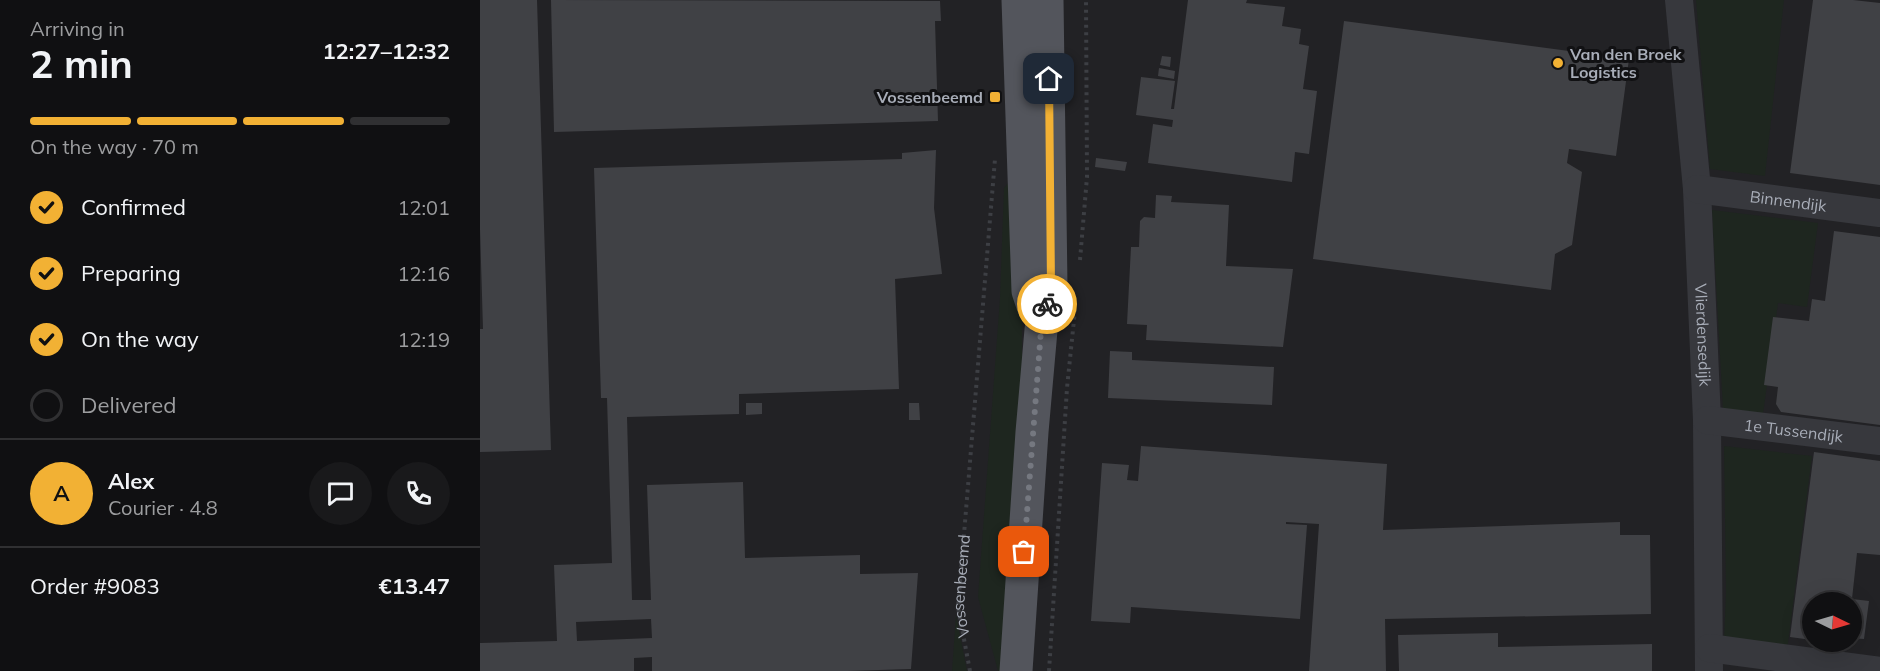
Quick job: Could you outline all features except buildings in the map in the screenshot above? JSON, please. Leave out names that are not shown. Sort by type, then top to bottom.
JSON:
[{"type":"main road","points":[[1018,0],[1028,291],[1041,330]]},
{"type":"main road","points":[[1017,671],[1032,432],[1041,330],[1051,286],[1047,0]]},
{"type":"street","name":"Vlierdensedijk","points":[[1678,0],[1697,189],[1707,420],[1709,659]]},
{"type":"street","name":"Binnendijk","points":[[1697,189],[1880,213]]},
{"type":"street","name":"1e Tussendijk","points":[[1707,420],[1880,441]]},
{"type":"street","points":[[1709,659],[1880,671]]},
{"type":"path","points":[[1078,271],[1087,177],[1086,0]]},
{"type":"path","name":"Vossenbeemd","points":[[970,671],[958,608],[995,150]]},
{"type":"path","points":[[1049,671],[1067,388],[1075,306]]},
{"type":"shaded area","points":[[480,0],[1880,0],[1880,671],[480,671]]},
{"type":"shaded area","points":[[1696,0],[1784,0],[1765,176],[1710,169]]},
{"type":"shaded area","points":[[1016,174],[1022,306],[1022,385],[1002,671],[998,671],[978,597],[1000,298],[1004,188]]},
{"type":"shaded area","points":[[1712,210],[1818,223],[1807,307],[1778,303],[1763,414],[1723,409]]},
{"type":"shaded area","points":[[1724,446],[1812,456],[1787,651],[1724,643],[1726,591]]},
{"type":"shaded area","points":[[956,615],[967,671],[952,671]]},
{"type":"way so far","points":[[1024,552],[1041,330],[1047,304]]},
{"type":"place","name":"Van den Broek Logistics","points":[[1558,63]]},
{"type":"place","name":"Vossenbeemd","points":[[995,97]]},
{"type":"route","points":[[1047,304],[1051,286],[1049,79]]}]
